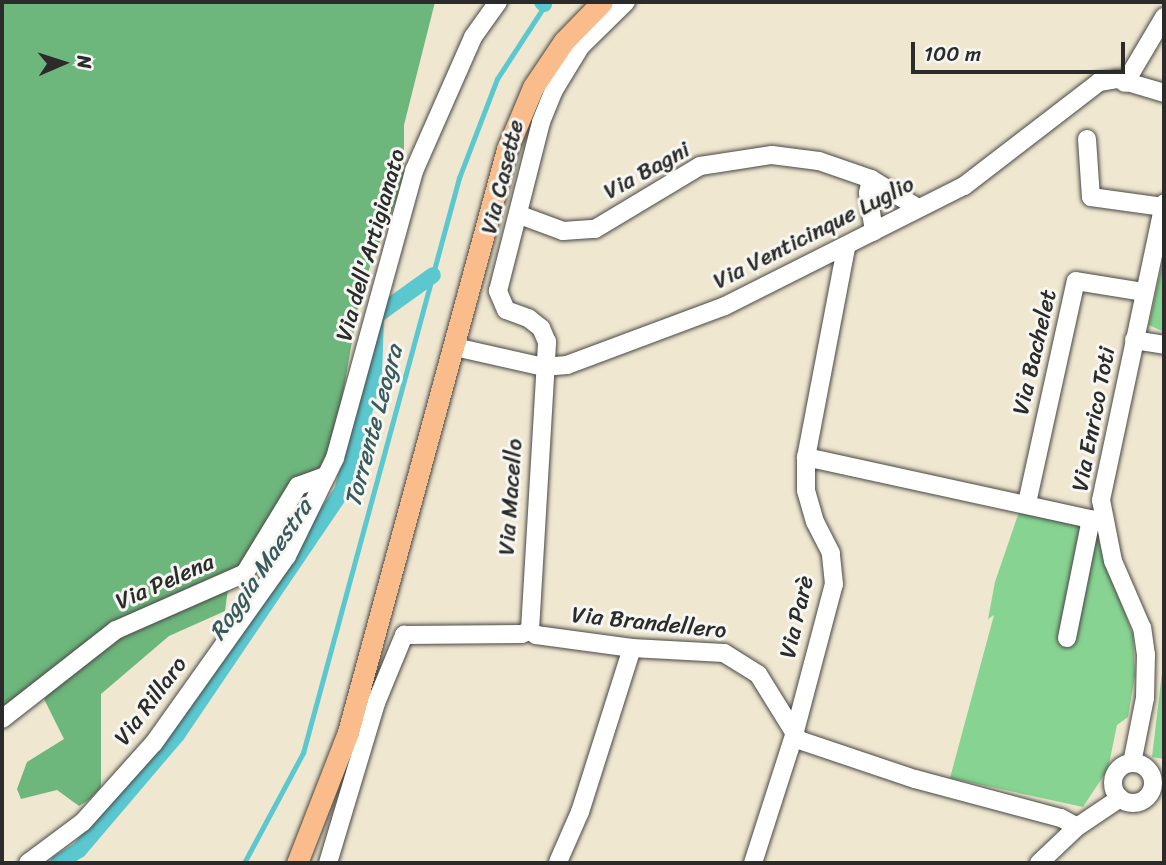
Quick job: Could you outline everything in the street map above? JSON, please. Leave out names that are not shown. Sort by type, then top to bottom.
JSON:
[{"type":"main road","points":[[297,863],[348,732],[507,149],[533,87],[564,41],[602,2]]},
{"type":"street","name":"Via dell'Artigianato","points":[[356,393],[382,277],[414,170],[461,60],[498,2]]},
{"type":"street","name":"Via Casette","points":[[544,367],[547,342],[541,328],[506,310],[498,290],[520,215],[534,149],[554,90],[581,46],[626,2]]},
{"type":"street","points":[[1125,83],[1164,17]]},
{"type":"street","name":"Via Venticinque Luglio","points":[[455,347],[544,367],[568,365],[725,306],[846,248],[964,186],[1099,82],[1125,83],[1164,93]]},
{"type":"street","points":[[1087,139],[1091,197],[1164,205]]},
{"type":"street","name":"Via Bagni","points":[[520,215],[563,231],[595,229],[700,166],[772,155],[819,161],[871,179],[918,208]]},
{"type":"street","points":[[871,179],[868,192],[874,232]]},
{"type":"street","name":"Via Enrico Toti","points":[[1132,763],[1145,698],[1146,655],[1142,628],[1097,520],[1104,471],[1164,205]]},
{"type":"street","name":"Via Parè","points":[[753,863],[794,735],[799,707],[834,584],[831,553],[815,522],[806,490],[806,457],[846,248]]},
{"type":"street","name":"Via Bachelet","points":[[1027,503],[1031,455],[1076,281],[1143,292]]},
{"type":"street","points":[[1134,340],[1164,345]]},
{"type":"street","name":"Via Macello","points":[[530,630],[544,367]]},
{"type":"street","name":"Via Rillaro","points":[[28,863],[83,822],[154,743],[288,556],[326,476],[356,393]]},
{"type":"street","points":[[806,457],[1097,520],[1067,638]]},
{"type":"street","name":"Via Pelena","points":[[2,719],[116,630],[245,573],[299,486],[326,476]]},
{"type":"street","name":"Via Brandellero","points":[[328,863],[376,703],[404,635],[522,634],[530,630],[536,635],[632,648],[707,650],[737,657],[758,674],[794,735]]},
{"type":"street","points":[[558,862],[580,812],[632,648]]},
{"type":"street","points":[[794,735],[809,745],[915,779],[1061,818],[1077,827]]},
{"type":"street","points":[[1039,863],[1077,827],[1120,798],[1139,802],[1158,790],[1148,771],[1132,763],[1119,769],[1113,780],[1120,798]]},
{"type":"green space","points":[[2,2],[435,2],[404,125],[404,180],[361,290],[336,433],[312,496],[276,509],[236,577],[99,632],[2,722]]},
{"type":"green space","points":[[1164,255],[1164,332],[1149,325]]},
{"type":"green space","points":[[1020,509],[1087,524],[1095,532],[1133,635],[1135,675],[1128,717],[1117,725],[1108,769],[1083,807],[950,778],[994,615],[988,619],[995,582]]},
{"type":"green space","points":[[228,589],[225,611],[169,636],[101,694],[101,787],[90,799],[79,806],[57,790],[21,799],[17,789],[27,762],[64,739],[44,699],[94,644]]},
{"type":"green space","points":[[1164,656],[1164,759],[1152,757]]},
{"type":"waterway","name":"Torrente Leogra","points":[[244,863],[303,753],[459,178],[497,79],[547,2]]},
{"type":"waterway","name":"Roggia Maestra","points":[[58,863],[79,850],[177,735],[342,491],[374,377],[376,316],[433,275]]}]
